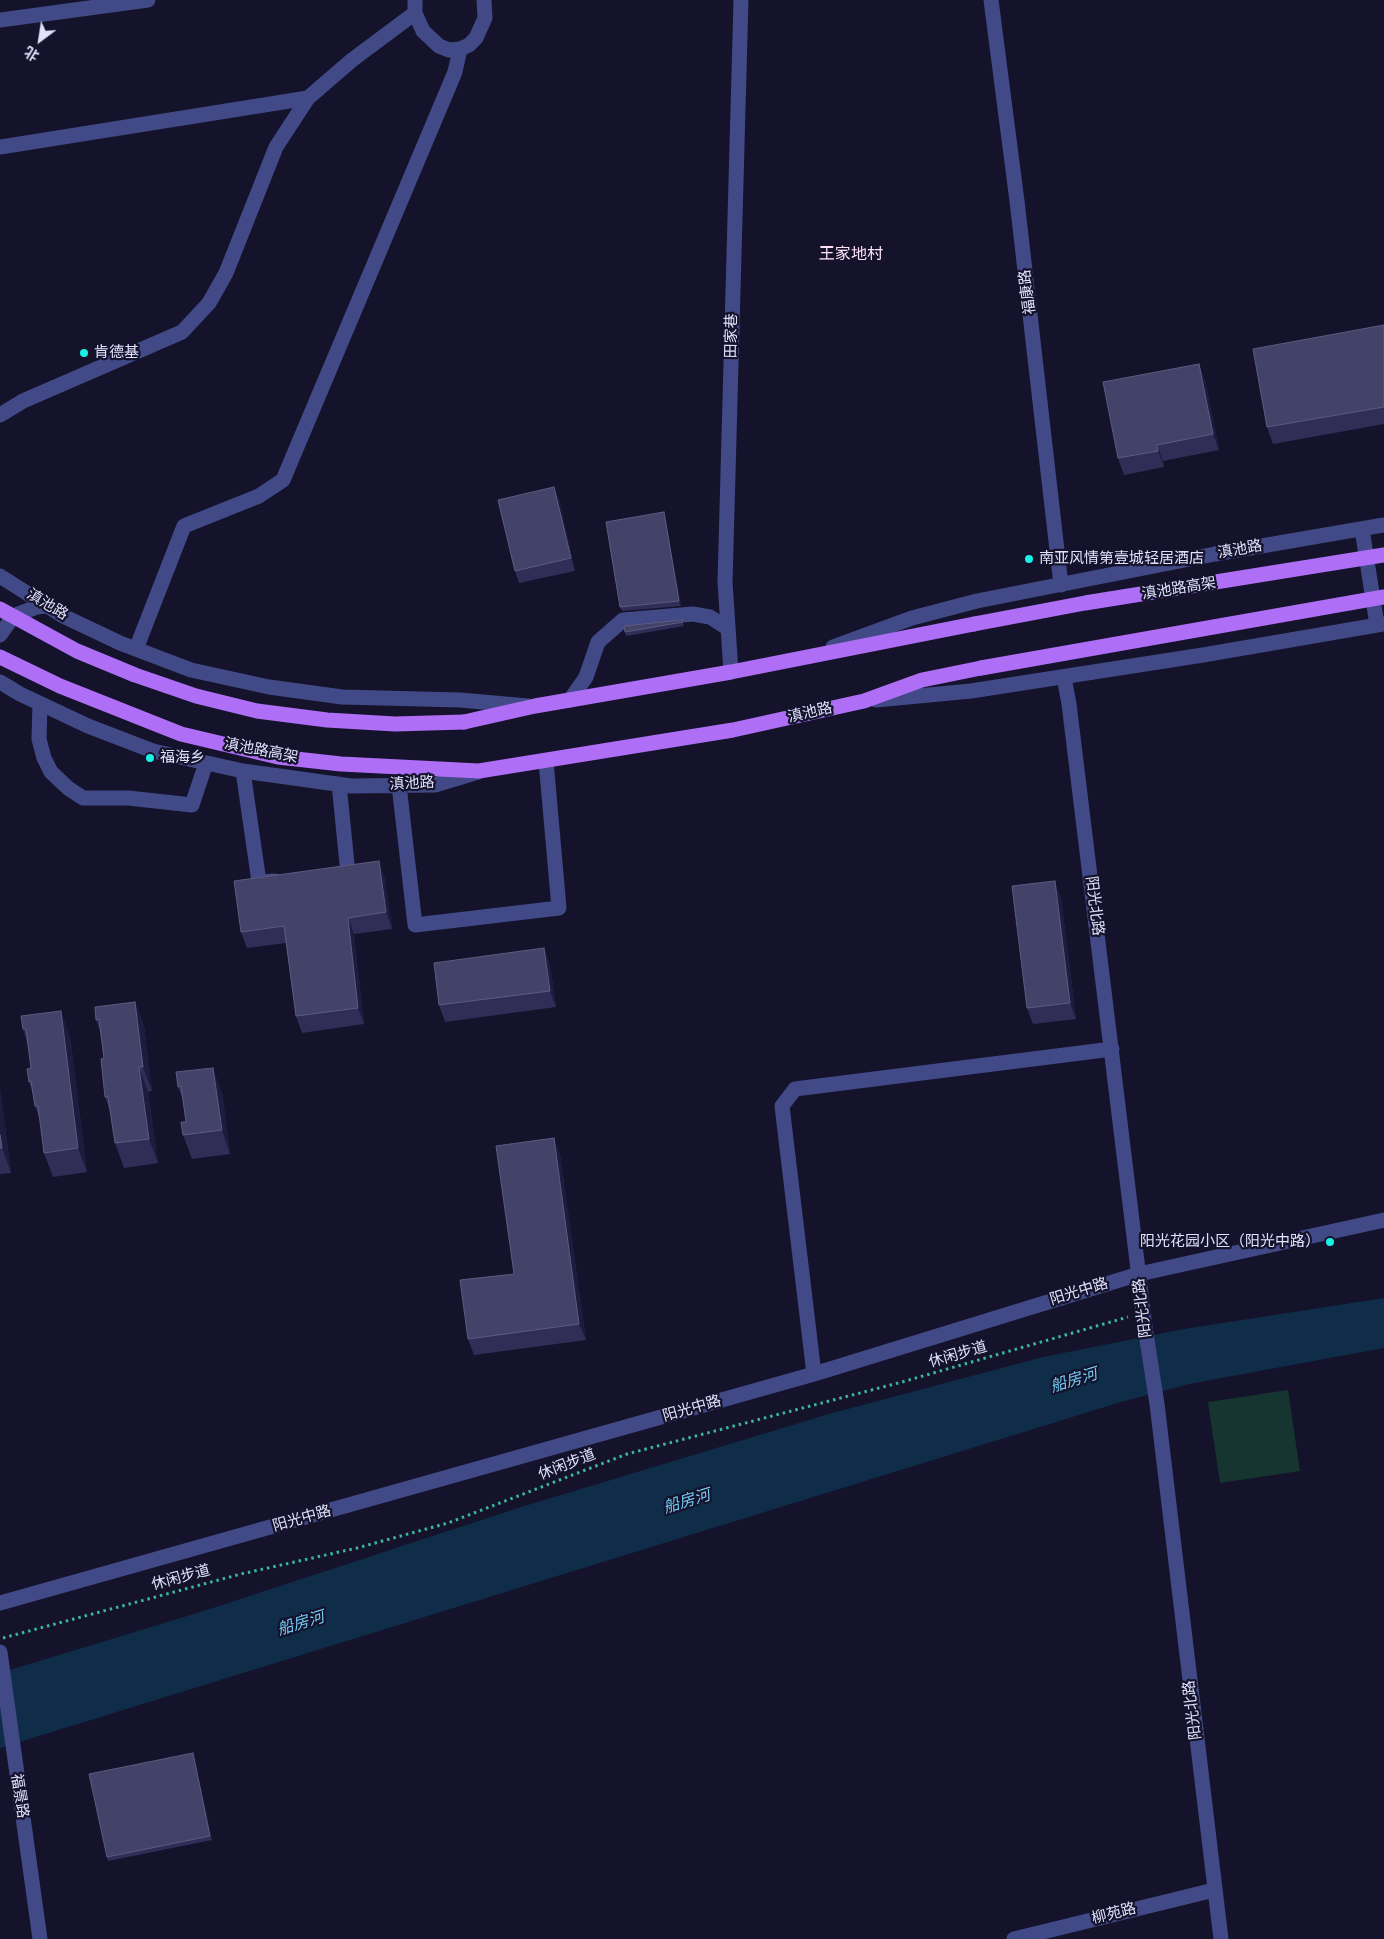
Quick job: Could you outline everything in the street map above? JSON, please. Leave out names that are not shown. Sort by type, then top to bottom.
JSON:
[{"type":"main road","name":"滇池路高架","points":[[974,624],[1084,603],[1384,555]]},
{"type":"main road","name":"滇池路","points":[[479,771],[733,730],[864,700],[922,680],[1384,597]]},
{"type":"main road","name":"滇池路","points":[[0,609],[77,651],[135,675],[196,696],[257,712],[327,720],[395,724],[464,722],[534,706],[731,672],[974,624]]},
{"type":"main road","name":"滇池路高架","points":[[0,657],[127,715],[200,739],[278,757],[340,764],[479,771]]},
{"type":"street","points":[[0,20],[148,0]]},
{"type":"street","points":[[0,415],[23,402],[182,332],[209,303],[226,274],[276,147],[308,98],[415,6],[423,31],[430,39],[449,50],[469,46],[482,29],[485,18],[484,0]]},
{"type":"street","name":"田家巷","points":[[731,672],[727,628],[726,582],[740,0]]},
{"type":"street","name":"福康路","points":[[992,0],[1020,220],[1061,585]]},
{"type":"street","points":[[136,649],[184,526],[259,496],[283,480],[455,72],[460,49]]},
{"type":"street","points":[[0,147],[308,98]]},
{"type":"street","name":"滇池路","points":[[809,657],[912,618],[977,601],[1384,525]]},
{"type":"street","points":[[1362,529],[1381,624]]},
{"type":"street","name":"滇池路","points":[[0,576],[47,606],[136,649],[191,670],[278,688],[342,697],[460,700],[534,706]]},
{"type":"street","points":[[0,636],[10,621],[18,614],[37,606],[47,606]]},
{"type":"street","points":[[570,700],[586,676],[598,642],[623,620],[693,614],[710,617],[727,628]]},
{"type":"street","name":"滇池路","points":[[864,700],[971,691],[1381,624]]},
{"type":"street","name":"阳光北路","points":[[1064,676],[1112,1048],[1221,1939]]},
{"type":"street","name":"滇池路","points":[[1,681],[40,704],[88,726],[153,751],[243,771],[339,784],[435,785],[479,771]]},
{"type":"street","points":[[40,704],[39,739],[44,758],[51,772],[68,788],[83,798],[128,798],[192,805],[206,763]]},
{"type":"street","points":[[399,785],[416,925],[559,908],[546,761]]},
{"type":"street","points":[[243,771],[259,882],[289,879]]},
{"type":"street","points":[[318,876],[348,874],[339,784]]},
{"type":"street","points":[[814,1374],[782,1106],[795,1089],[1112,1048]]},
{"type":"street","name":"阳光中路","points":[[0,1603],[814,1374],[1139,1274],[1384,1220]]},
{"type":"street","name":"福景路","points":[[1,1659],[40,1939]]},
{"type":"street","name":"柳苑路","points":[[1014,1939],[1214,1890]]},
{"type":"path","name":"休闲步道","points":[[0,1638],[241,1574],[357,1548],[448,1523],[627,1454],[1144,1320]]},
{"type":"green space","points":[[1288,1390],[1300,1471],[1220,1483],[1208,1402]]},
{"type":"water","name":"船房河","points":[[1384,1298],[1384,1348],[1189,1384],[1121,1402],[0,1748],[0,1673],[207,1610],[518,1508],[829,1414],[1043,1357],[1184,1329]]},
{"type":"building","points":[[1384,325],[1384,407],[1267,427],[1253,349]]},
{"type":"building","points":[[1199,364],[1213,434],[1157,445],[1158,451],[1118,458],[1103,382]]},
{"type":"building","points":[[554,487],[571,558],[515,571],[498,500]]},
{"type":"building","points":[[664,512],[679,601],[620,607],[606,522]]},
{"type":"building","points":[[682,620],[683,622],[625,632],[624,626]]},
{"type":"building","points":[[379,861],[386,912],[348,918],[358,1008],[296,1016],[284,926],[241,932],[234,881]]},
{"type":"building","points":[[1055,881],[1070,1003],[1027,1008],[1012,886]]},
{"type":"building","points":[[544,948],[550,991],[439,1005],[434,963]]},
{"type":"building","points":[[135,1002],[143,1067],[139,1067],[149,1139],[115,1143],[108,1097],[105,1097],[101,1059],[104,1058],[99,1019],[96,1020],[95,1007]]},
{"type":"building","points":[[61,1011],[78,1148],[44,1153],[38,1106],[35,1106],[31,1081],[29,1082],[27,1069],[31,1068],[26,1029],[23,1029],[21,1016]]},
{"type":"building","points":[[213,1068],[222,1130],[183,1135],[181,1122],[186,1122],[181,1086],[178,1087],[176,1072]]},
{"type":"building","points":[[554,1138],[579,1324],[468,1339],[460,1280],[514,1274],[496,1146]]},
{"type":"building","points":[[193,1753],[210,1836],[107,1857],[89,1774]]},
{"type":"place","name":"肯德基","points":[[84,353]]},
{"type":"place","name":"南亚风情第壹城轻居酒店","points":[[1029,559]]},
{"type":"place","name":"福海乡","points":[[150,758]]},
{"type":"place","name":"阳光花园小区（阳光中路）","points":[[1330,1242]]},
{"type":"district","name":"王家地村","points":[[851,255]]}]
